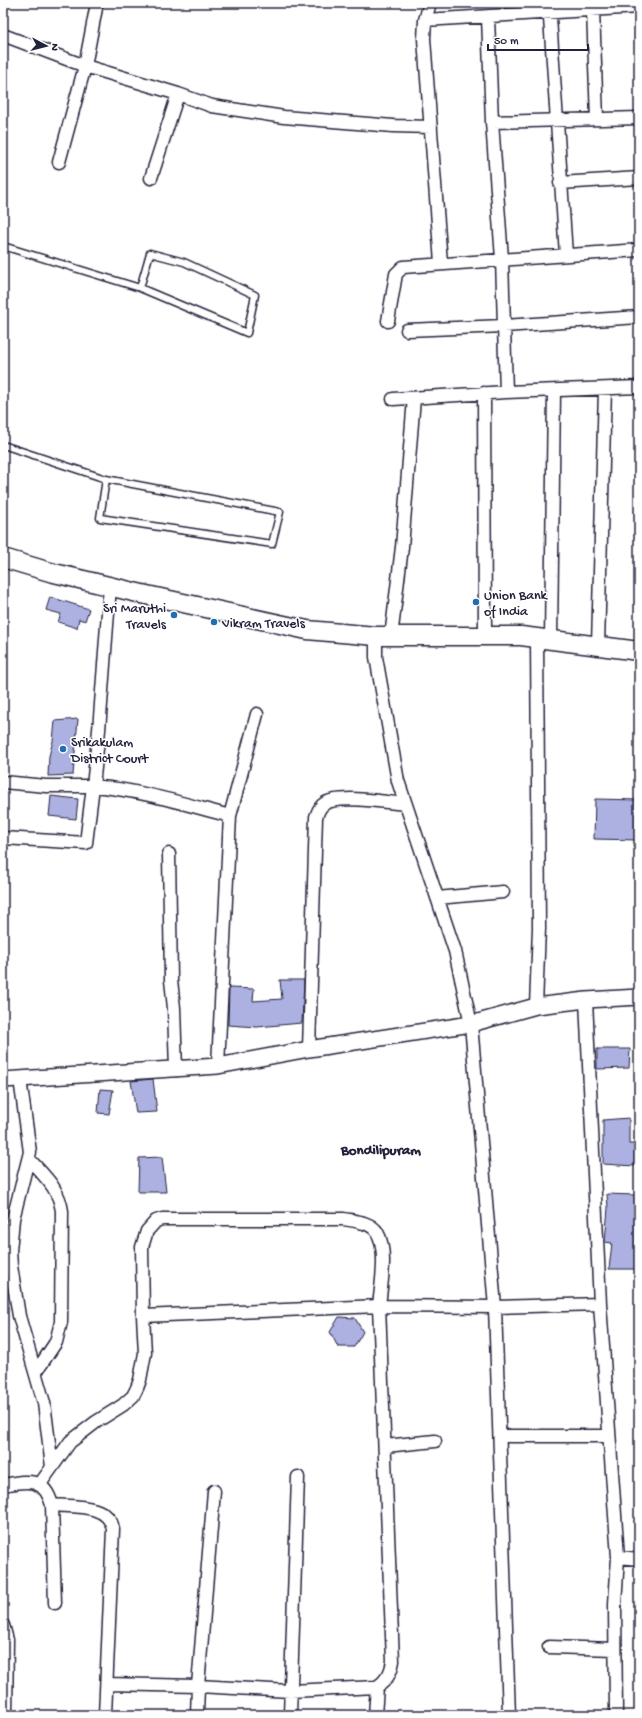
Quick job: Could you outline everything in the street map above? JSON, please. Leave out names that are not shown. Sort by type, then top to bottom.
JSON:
[{"type":"main road","points":[[3,558],[50,572],[307,630],[384,636],[521,636],[639,651]]},
{"type":"street","points":[[59,162],[85,66],[97,3]]},
{"type":"street","points":[[430,3],[425,20],[424,39],[441,263]]},
{"type":"street","points":[[425,20],[488,17],[549,8],[593,10],[639,7]]},
{"type":"street","points":[[549,8],[566,255]]},
{"type":"street","points":[[593,10],[596,119]]},
{"type":"street","points":[[488,17],[492,122],[502,259],[506,392]]},
{"type":"street","points":[[3,35],[85,66],[178,94],[212,106],[284,117],[393,126],[431,127]]},
{"type":"street","points":[[151,178],[178,94]]},
{"type":"street","points":[[492,122],[639,118]]},
{"type":"street","points":[[560,183],[639,178]]},
{"type":"street","points":[[388,320],[394,280],[399,269],[412,265],[639,250]]},
{"type":"street","points":[[407,330],[504,326],[639,317]]},
{"type":"street","points":[[393,399],[484,393],[639,387]]},
{"type":"street","points":[[598,646],[605,389]]},
{"type":"street","points":[[536,1006],[539,928],[544,639],[554,391]]},
{"type":"street","points":[[484,393],[485,636]]},
{"type":"street","points":[[414,398],[402,547],[384,636],[376,657],[398,781],[404,804],[455,951],[472,1024],[495,1307],[510,1715]]},
{"type":"street","points":[[3,838],[86,843],[99,730],[110,586]]},
{"type":"street","points":[[218,1066],[230,816],[257,714]]},
{"type":"street","points":[[3,782],[46,786],[93,786],[117,788],[230,816]]},
{"type":"street","points":[[309,1049],[316,817],[319,809],[323,804],[330,800],[357,800],[404,804]]},
{"type":"street","points":[[169,854],[171,980],[174,1008],[176,1070]]},
{"type":"street","points":[[437,898],[503,892]]},
{"type":"street","points":[[3,1080],[176,1070],[218,1066],[309,1049],[472,1024],[536,1006],[586,1000],[639,997]]},
{"type":"street","points":[[586,1000],[600,1304],[618,1557],[615,1604],[616,1715]]},
{"type":"street","points":[[20,1079],[29,1141],[29,1159],[13,1219],[10,1266],[19,1316],[44,1403],[52,1467]]},
{"type":"street","points":[[29,1159],[55,1188],[61,1201],[62,1211],[61,1322],[56,1342],[36,1372]]},
{"type":"street","points":[[40,1484],[70,1442],[96,1422],[123,1405],[133,1396],[140,1380],[145,1353],[142,1316],[142,1247],[144,1238],[156,1221],[162,1219],[344,1219],[363,1222],[377,1231],[383,1248],[379,1306],[386,1446],[393,1661],[388,1678],[377,1687],[290,1691],[198,1686],[107,1684]]},
{"type":"street","points":[[142,1316],[379,1306],[495,1307],[600,1304]]},
{"type":"street","points":[[500,1436],[609,1436]]},
{"type":"street","points":[[386,1446],[435,1441]]},
{"type":"street","points":[[290,1715],[298,1477]]},
{"type":"street","points":[[3,1485],[32,1482],[40,1484],[45,1489],[52,1505],[55,1603]]},
{"type":"street","points":[[197,1715],[214,1491]]},
{"type":"street","points":[[52,1505],[95,1510],[106,1515],[112,1523],[105,1715]]},
{"type":"street","points":[[618,1557],[639,1559]]},
{"type":"street","points":[[3,1625],[7,1640],[6,1715]]},
{"type":"street","points":[[549,1647],[615,1649]]},
{"type":"street","points":[[375,1715],[377,1687]]},
{"type":"lane","points":[[3,246],[140,288],[247,333],[255,295],[184,262],[150,254],[140,288]]},
{"type":"lane","points":[[3,445],[106,478],[280,512],[272,544],[100,518],[106,478]]},
{"type":"building","points":[[50,597],[89,609],[85,621],[79,619],[77,628],[58,622],[61,614],[46,610]]},
{"type":"building","name":"Srikakulam District Court","points":[[78,719],[73,775],[48,776],[49,756],[53,741],[55,721]]},
{"type":"building","points":[[51,796],[78,799],[76,819],[49,816]]},
{"type":"building","points":[[595,799],[639,800],[639,840],[594,839]]},
{"type":"building","points":[[280,980],[304,980],[302,1023],[257,1027],[228,1025],[229,988],[254,989],[253,1001],[282,999]]},
{"type":"building","points":[[597,1049],[630,1049],[629,1068],[597,1069]]},
{"type":"building","points":[[153,1079],[157,1112],[136,1113],[131,1081]]},
{"type":"building","points":[[100,1089],[113,1090],[109,1114],[98,1113]]},
{"type":"building","points":[[629,1118],[629,1144],[635,1144],[635,1166],[603,1164],[603,1120]]},
{"type":"building","points":[[162,1157],[166,1192],[138,1192],[139,1158]]},
{"type":"building","points":[[607,1194],[635,1195],[635,1215],[639,1215],[639,1269],[609,1269],[612,1243],[605,1242],[608,1208]]},
{"type":"building","points":[[339,1317],[355,1318],[363,1332],[354,1347],[338,1347],[330,1332]]},
{"type":"place","name":"Union Bank of India","points":[[476,602]]},
{"type":"place","name":"Sri Maruthi Travels","points":[[174,615]]},
{"type":"place","name":"Vikram Travels","points":[[214,622]]},
{"type":"place","name":"Srikakulam District Court","points":[[63,749]]},
{"type":"district","name":"Bondilipuram","points":[[381,1149]]}]
